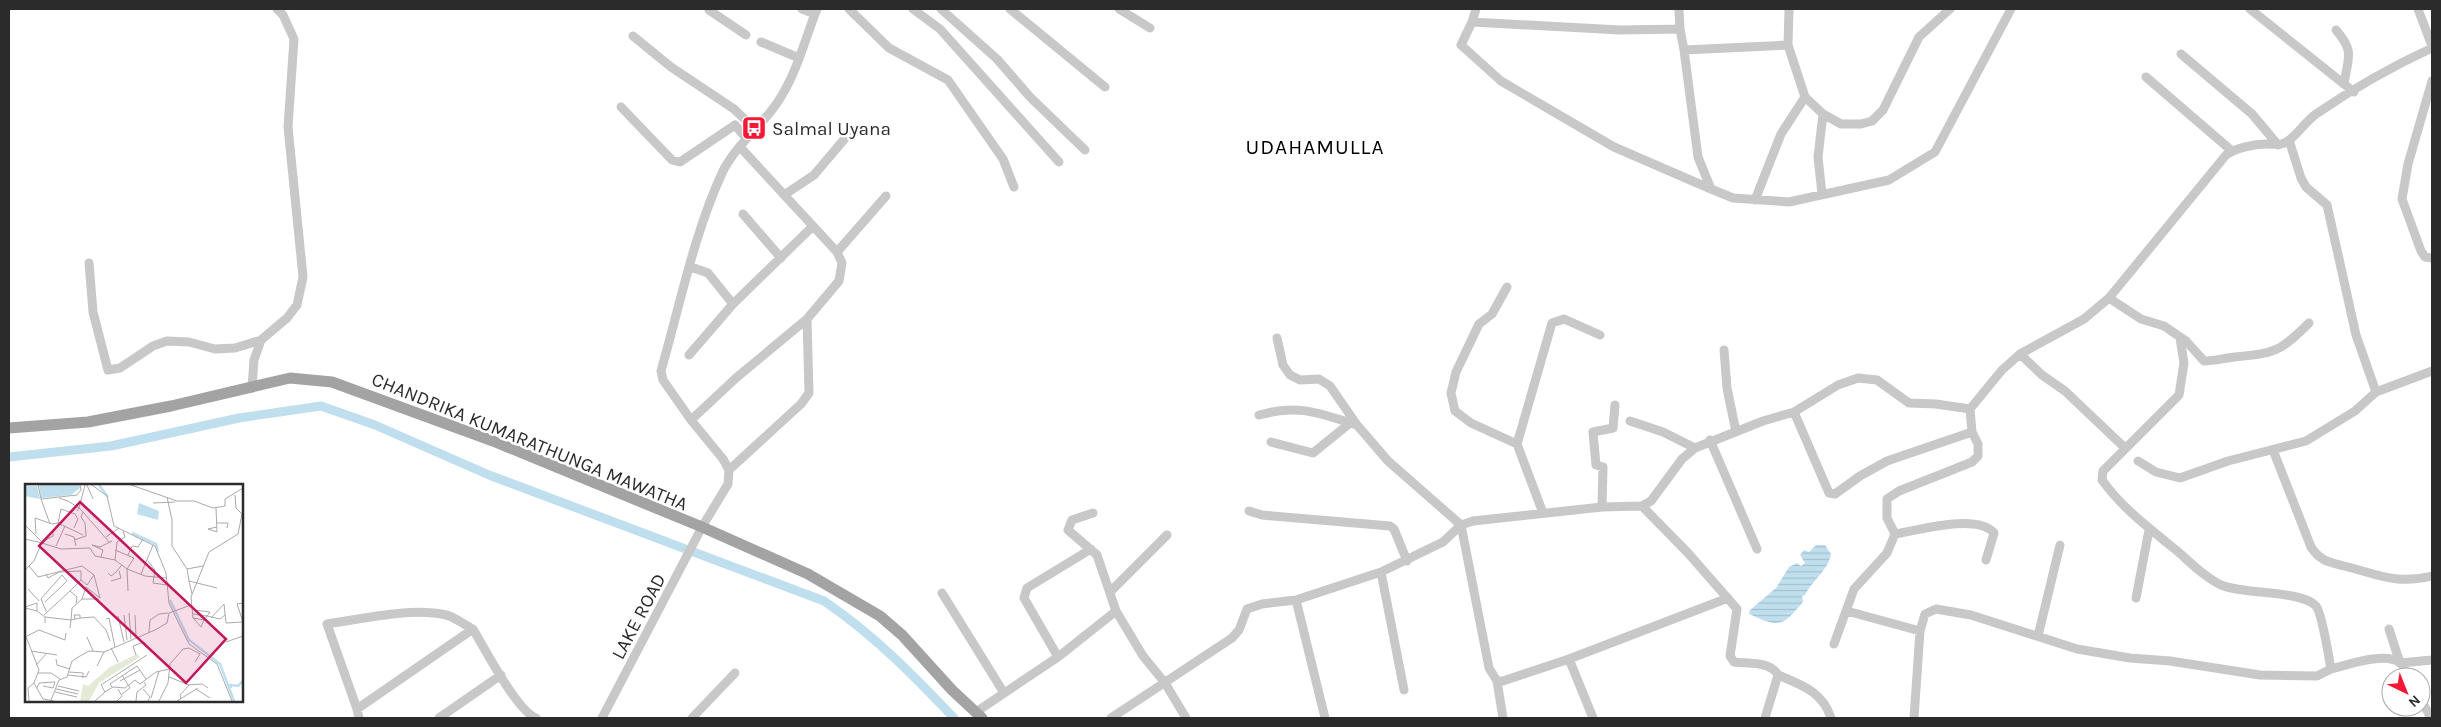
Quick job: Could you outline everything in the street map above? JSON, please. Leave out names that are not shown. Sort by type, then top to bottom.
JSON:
[{"type":"main road","name":"CHANDRIKA KUMARATHUNGA MAWATHA","points":[[9,428],[88,422],[171,406],[290,378],[332,382],[492,441],[700,532],[808,574],[880,616],[902,635],[979,715]]},
{"type":"street","points":[[89,263],[93,312],[108,370],[120,368],[154,346],[167,341],[189,342],[215,349],[235,348],[261,340],[287,318],[297,305],[303,277],[288,127],[294,39],[283,15],[277,9]]},
{"type":"street","points":[[708,9],[746,35]]},
{"type":"street","points":[[802,9],[816,12],[800,58],[786,89],[776,105],[754,128],[724,169],[706,209],[661,371],[663,380],[691,420],[724,459],[729,470],[801,404],[809,393],[807,319]]},
{"type":"street","points":[[849,9],[889,48],[948,80],[1003,159],[1014,187]]},
{"type":"street","points":[[913,9],[940,29],[1059,162]]},
{"type":"street","points":[[941,9],[997,59],[1030,97],[1085,150]]},
{"type":"street","points":[[1010,9],[1105,87]]},
{"type":"street","points":[[1119,9],[1150,28]]},
{"type":"street","points":[[1476,9],[1461,45],[1501,81],[1614,147],[1711,189],[1733,198],[1789,202],[1889,180],[1935,152],[2011,9]]},
{"type":"street","points":[[1679,9],[1680,29],[1698,157],[1711,189]]},
{"type":"street","points":[[1789,9],[1788,45],[1805,97],[1822,114],[1841,124],[1861,124],[1872,121],[1884,110],[1919,37],[1950,9]]},
{"type":"street","points":[[2250,9],[2354,92]]},
{"type":"street","points":[[1834,644],[1854,589],[1887,553],[1894,534],[1887,518],[1887,499],[1899,491],[1972,462],[1978,456],[1978,444],[1972,432],[1970,409],[2002,370],[2020,354],[2084,319],[2109,298],[2226,155],[2232,151],[2265,144],[2278,145],[2289,140],[2311,118],[2432,47],[2418,9]]},
{"type":"street","points":[[1472,22],[1620,30],[1680,29]]},
{"type":"street","points":[[2336,30],[2347,43],[2350,51],[2344,84]]},
{"type":"street","points":[[633,36],[672,67],[734,109],[754,128]]},
{"type":"street","points":[[761,42],[800,58]]},
{"type":"street","points":[[1684,50],[1788,45]]},
{"type":"street","points":[[2181,54],[2252,114],[2278,145]]},
{"type":"street","points":[[2146,77],[2232,151]]},
{"type":"street","points":[[2432,81],[2408,164],[2402,199],[2421,251],[2425,257],[2432,258]]},
{"type":"street","points":[[1755,200],[1782,134],[1805,97]]},
{"type":"street","points":[[621,107],[672,160],[680,162],[735,125],[746,138]]},
{"type":"street","points":[[1822,114],[1818,157],[1822,194]]},
{"type":"street","points":[[784,195],[814,175],[847,136]]},
{"type":"street","points":[[2289,140],[2301,178],[2306,187],[2327,205],[2356,335],[2376,392]]},
{"type":"street","points":[[691,420],[736,378],[807,319],[839,281],[842,263],[837,252],[740,147]]},
{"type":"street","points":[[837,252],[886,196]]},
{"type":"street","points":[[743,214],[780,258]]},
{"type":"street","points":[[689,354],[733,304],[812,226]]},
{"type":"street","points":[[690,267],[708,273],[733,304]]},
{"type":"street","points":[[1507,287],[1492,314],[1479,324],[1456,372],[1451,393],[1455,411],[1470,423],[1517,444]]},
{"type":"street","points":[[2109,298],[2141,319],[2164,326],[2192,347],[2204,361],[2217,362],[2275,352],[2288,344],[2309,323]]},
{"type":"street","points":[[1543,513],[1517,444],[1552,323],[1564,319],[1600,335]]},
{"type":"street","points":[[1277,338],[1282,365],[1290,375],[1300,380],[1319,379],[1330,386],[1354,424],[1388,461],[1460,525],[1489,668],[1497,680],[1503,718]]},
{"type":"street","points":[[2180,338],[2184,363],[2179,395],[2103,471],[2102,480],[2113,496],[2150,530],[2221,584],[2247,592],[2278,594],[2309,600],[2318,608],[2331,669]]},
{"type":"street","points":[[252,387],[254,360],[261,340]]},
{"type":"street","points":[[1724,350],[1727,388],[1736,432]]},
{"type":"street","points":[[2020,354],[2042,375],[2065,391],[2125,448]]},
{"type":"street","points":[[2138,461],[2156,472],[2180,478],[2228,461],[2306,441],[2324,432],[2368,402],[2376,392],[2432,371]]},
{"type":"street","points":[[1111,718],[1232,638],[1240,630],[1247,609],[1262,604],[1296,600],[1407,562],[1444,542],[1460,525],[1473,520],[1602,507],[1642,506],[1651,500],[1682,459],[1695,448],[1710,440],[1794,412],[1838,385],[1858,378],[1877,380],[1910,403],[1936,404],[1970,409]]},
{"type":"street","points":[[1602,507],[1603,467],[1596,465],[1593,432],[1613,428],[1615,405]]},
{"type":"street","points":[[1259,415],[1298,409],[1313,411],[1354,424]]},
{"type":"street","points":[[1794,412],[1829,493],[1835,494],[1860,476],[1887,461],[1972,432]]},
{"type":"street","points":[[1630,421],[1664,432],[1695,448]]},
{"type":"street","points":[[1271,442],[1313,452],[1354,424]]},
{"type":"street","points":[[1710,440],[1757,549]]},
{"type":"street","points":[[2273,450],[2311,547],[2322,560],[2388,579],[2416,580],[2432,576]]},
{"type":"street","name":"LAKE ROAD","points":[[602,718],[700,532],[728,484],[729,470]]},
{"type":"street","points":[[1642,506],[1737,609],[1730,656],[1734,662],[1774,668],[1778,675],[1800,684],[1823,699],[1831,718]]},
{"type":"street","points":[[1248,510],[1262,515],[1390,526],[1394,529],[1407,562]]},
{"type":"street","points":[[1093,513],[1072,520],[1068,524],[1068,530],[1097,555],[1116,611],[1142,656],[1165,683],[1186,718]]},
{"type":"street","points":[[1894,534],[1970,522],[1989,528],[1994,533],[1986,560]]},
{"type":"street","points":[[2136,598],[2150,530]]},
{"type":"street","points":[[1110,592],[1167,535]]},
{"type":"street","points":[[2038,636],[2060,545]]},
{"type":"street","points":[[1058,657],[1024,598],[1024,592],[1027,588],[1091,549]]},
{"type":"street","points":[[1381,572],[1404,690]]},
{"type":"street","points":[[942,594],[1004,693]]},
{"type":"street","points":[[1497,680],[1503,681],[1568,659],[1728,598]]},
{"type":"street","points":[[1296,600],[1325,718]]},
{"type":"street","points":[[1914,718],[1920,631],[1925,614],[1936,609],[1971,615],[2077,649],[2260,675],[2317,676],[2331,669],[2376,659],[2389,659],[2400,663],[2432,660]]},
{"type":"street","points":[[979,715],[1004,693],[1058,657],[1116,611]]},
{"type":"street","points":[[1847,611],[1920,631]]},
{"type":"street","points":[[473,629],[358,714],[327,624],[407,614],[431,613],[447,615],[473,629],[520,705],[531,718]]},
{"type":"street","points":[[2389,629],[2402,667]]},
{"type":"street","points":[[1568,659],[1593,718]]},
{"type":"street","points":[[692,718],[735,673]]},
{"type":"street","points":[[438,718],[501,675]]},
{"type":"street","points":[[1765,718],[1778,675]]},
{"type":"water","points":[[1816,545],[1825,545],[1831,554],[1830,559],[1824,570],[1805,595],[1802,596],[1803,602],[1790,616],[1780,623],[1774,623],[1749,614],[1750,610],[1776,588],[1789,567],[1797,563],[1801,566],[1805,563],[1800,555],[1804,550],[1809,552]]},
{"type":"waterway","points":[[9,457],[111,446],[239,418],[321,406],[375,425],[489,475],[824,601],[876,641],[954,718]]},
{"type":"place","name":"Salmal Uyana","points":[[754,128]]},
{"type":"district","name":"UDAHAMULLA","points":[[1315,147]]}]
